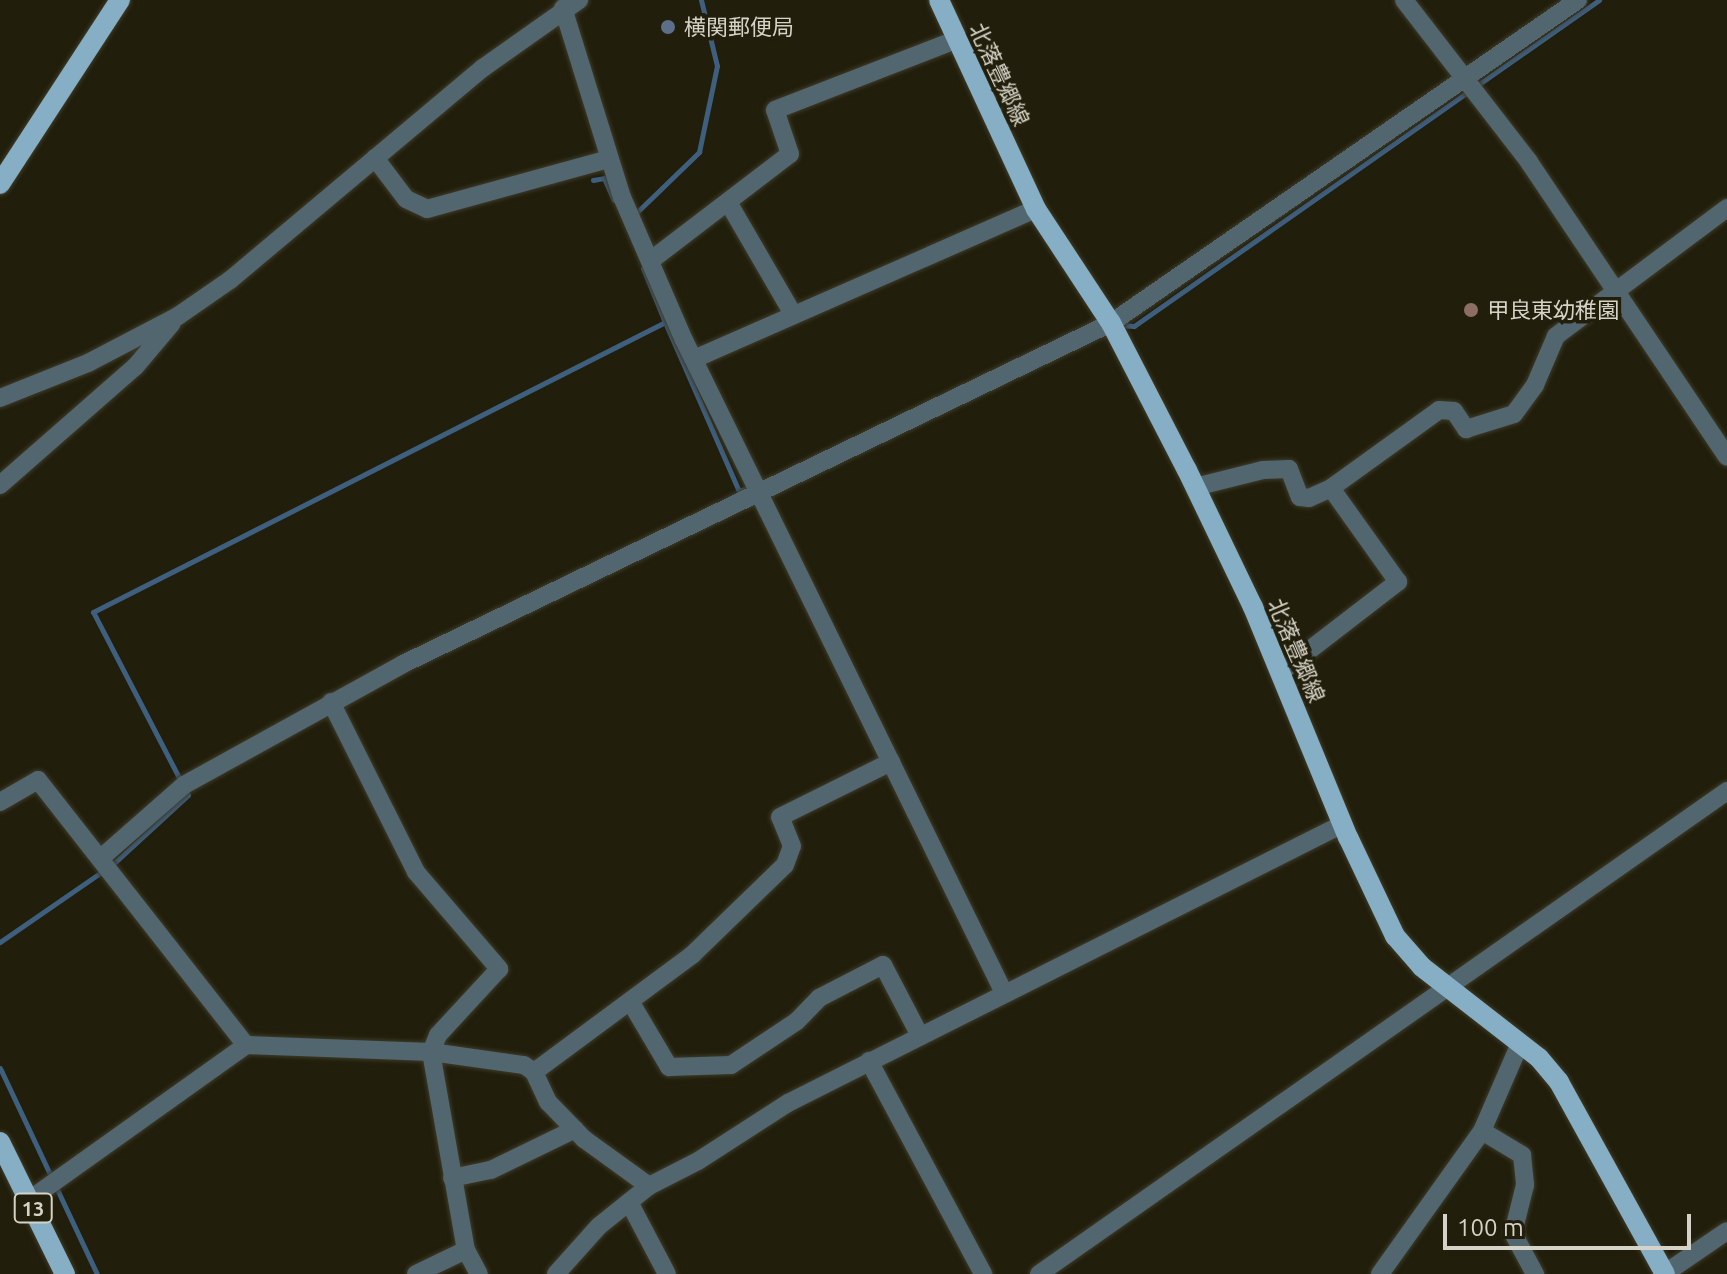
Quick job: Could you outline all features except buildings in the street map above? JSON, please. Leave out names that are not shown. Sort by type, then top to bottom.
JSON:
[{"type":"main road","points":[[0,184],[7,157],[120,0]]},
{"type":"main road","name":"北落豊郷線","points":[[939,0],[1036,209],[1111,323],[1195,487],[1281,672],[1343,824],[1395,936],[1448,990],[1559,1082],[1664,1274]]},
{"type":"main road","name":"13","points":[[0,1142],[65,1274]]},
{"type":"street","points":[[1404,0],[1467,79],[1616,288],[1727,457]]},
{"type":"street","points":[[101,858],[184,785],[331,702],[1111,323],[1578,0]]},
{"type":"street","points":[[0,398],[88,363],[178,316],[230,280],[375,158],[571,4],[608,159],[650,261],[694,359],[1004,993]]},
{"type":"street","points":[[650,261],[790,154],[775,110],[958,39]]},
{"type":"street","points":[[375,158],[406,199],[427,209],[608,159]]},
{"type":"street","points":[[728,202],[793,314]]},
{"type":"street","points":[[1195,487],[1263,470],[1289,469],[1300,497],[1331,488],[1439,410],[1454,411],[1466,429],[1514,414],[1535,385],[1556,336],[1616,288],[1727,208]]},
{"type":"street","points":[[694,359],[1036,209]]},
{"type":"street","points":[[0,485],[135,367],[178,316]]},
{"type":"street","points":[[1281,672],[1398,582],[1331,488]]},
{"type":"street","points":[[331,702],[416,872],[499,969],[438,1035],[431,1052],[466,1250],[479,1274]]},
{"type":"street","points":[[534,1072],[692,955],[785,865],[792,846],[780,817],[891,762]]},
{"type":"street","points":[[0,802],[38,780],[246,1045]]},
{"type":"street","points":[[1039,1274],[1448,990],[1727,791]]},
{"type":"street","points":[[556,1274],[649,1186],[919,1034],[1343,824]]},
{"type":"street","points":[[630,1001],[669,1067],[731,1065],[797,1021],[819,998],[883,965],[919,1034]]},
{"type":"street","points":[[29,1200],[246,1045],[431,1052],[510,1061],[534,1072],[548,1102],[575,1129],[649,1186]]},
{"type":"street","points":[[1380,1274],[1482,1131],[1519,1046]]},
{"type":"street","points":[[869,1061],[983,1274]]},
{"type":"street","points":[[452,1178],[491,1170],[575,1129]]},
{"type":"street","points":[[1482,1131],[1522,1155],[1525,1185],[1513,1233],[1535,1274]]},
{"type":"street","points":[[629,1202],[667,1274]]},
{"type":"street","points":[[1664,1274],[1727,1231]]},
{"type":"street","points":[[416,1274],[466,1250]]},
{"type":"waterway","points":[[634,215],[699,152],[717,66],[701,0]]},
{"type":"waterway","points":[[1119,325],[1134,326],[1599,0]]},
{"type":"waterway","points":[[593,180],[604,178],[614,200]]},
{"type":"waterway","points":[[112,865],[188,795],[93,612],[665,322],[643,268]]},
{"type":"waterway","points":[[665,322],[739,491],[751,487]]},
{"type":"waterway","points":[[0,942],[103,871]]},
{"type":"waterway","points":[[0,1068],[97,1274]]},
{"type":"place","name":"横関郵便局","points":[[668,27]]},
{"type":"place","name":"甲良東幼稚園","points":[[1471,310]]}]
